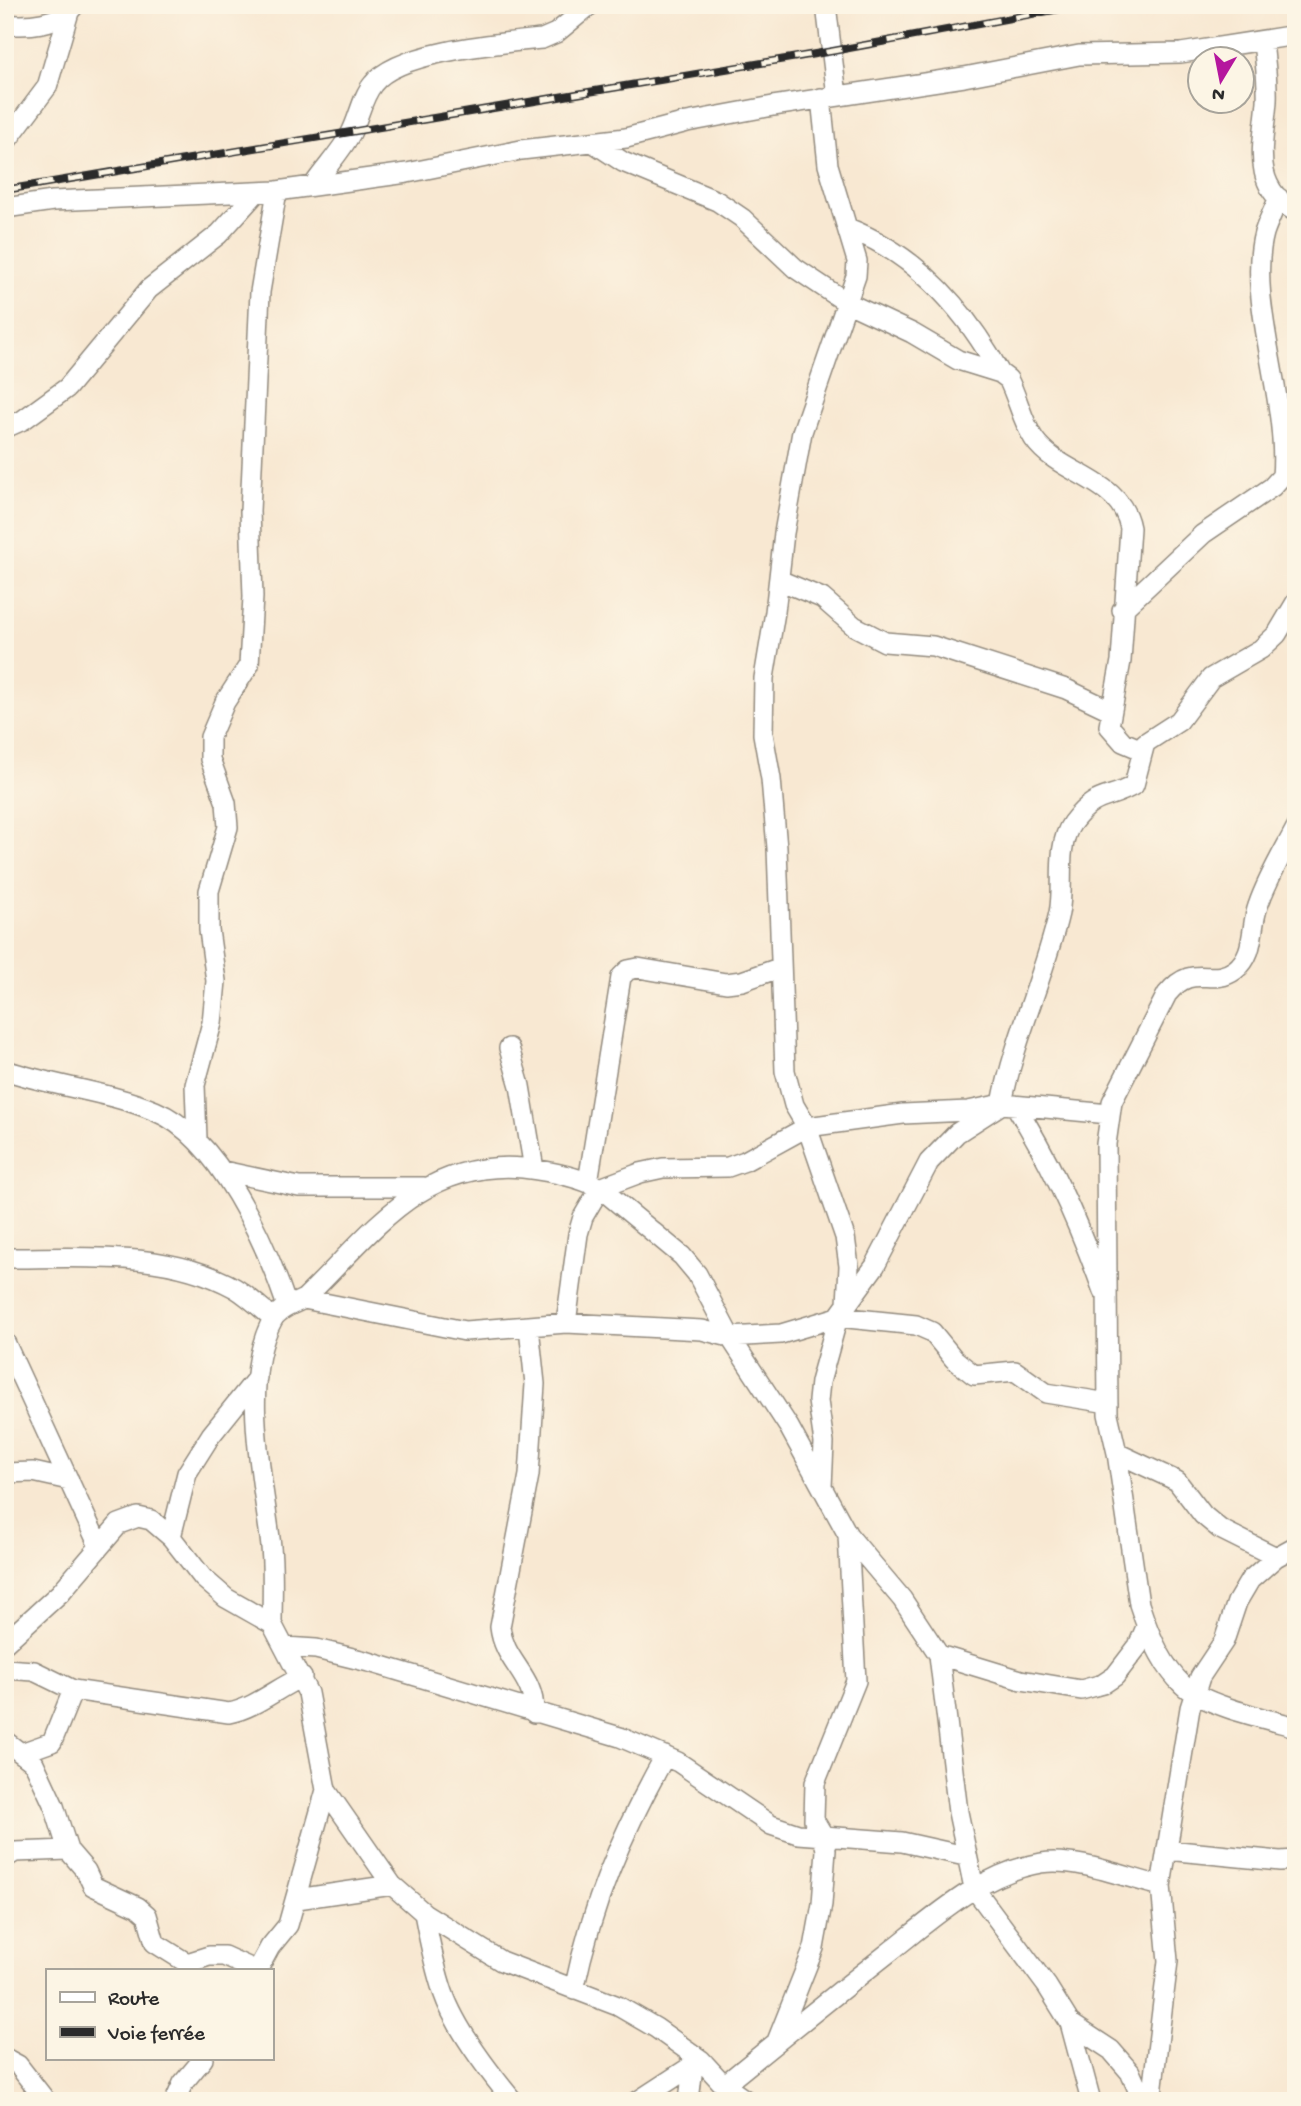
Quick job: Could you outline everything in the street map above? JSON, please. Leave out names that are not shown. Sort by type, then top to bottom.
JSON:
[{"type":"street","points":[[313,186],[341,150],[372,84],[387,70],[419,57],[448,51],[542,40],[556,33],[590,5]]},
{"type":"street","points":[[822,1488],[824,1443],[818,1401],[820,1382],[843,1310],[849,1266],[845,1237],[807,1127],[794,1105],[785,1071],[779,968],[777,848],[762,707],[784,533],[802,432],[856,276],[857,261],[828,165],[826,5]]},
{"type":"street","points":[[5,24],[38,23],[72,9]]},
{"type":"street","points":[[5,143],[47,87],[72,9]]},
{"type":"street","points":[[5,208],[52,201],[277,191],[407,173],[521,150],[594,143],[687,122],[1079,55],[1181,53],[1296,35]]},
{"type":"street","points":[[1263,42],[1267,87],[1260,159],[1262,170],[1279,198],[1296,212]]},
{"type":"street","points":[[594,143],[634,167],[691,188],[717,201],[742,218],[795,268],[846,302],[912,333],[958,360],[1000,373]]},
{"type":"street","points":[[197,1139],[195,1085],[212,1023],[216,981],[209,930],[209,891],[229,827],[226,803],[210,759],[210,737],[225,702],[249,665],[253,597],[250,511],[260,292],[277,191]]},
{"type":"street","points":[[5,428],[23,420],[66,388],[149,289],[219,234],[256,193]]},
{"type":"street","points":[[1122,610],[1203,534],[1272,487],[1282,475],[1282,432],[1261,274],[1265,232],[1279,198]]},
{"type":"street","points":[[848,228],[874,238],[925,274],[977,332],[1000,373],[1012,386],[1034,439],[1046,452],[1105,488],[1118,499],[1128,516],[1130,528],[1122,610],[1121,661],[1109,726],[1112,733],[1142,750]]},
{"type":"street","points":[[779,580],[822,598],[854,626],[886,642],[933,646],[1066,689],[1110,710]]},
{"type":"street","points":[[1110,1309],[1065,1199],[1036,1138],[1008,1105],[1012,1059],[1060,911],[1064,850],[1069,828],[1100,796],[1134,785],[1145,743],[1173,726],[1189,710],[1211,678],[1261,649],[1277,634],[1296,602]]},
{"type":"street","points":[[1296,828],[1257,907],[1247,954],[1237,969],[1227,974],[1195,975],[1177,982],[1150,1025],[1109,1114],[1106,1144],[1110,1309],[1108,1404],[1134,1584],[1146,1628],[1174,1676],[1194,1693],[1242,1712],[1296,1727]]},
{"type":"street","points":[[566,1324],[578,1234],[594,1185],[621,977],[628,970],[638,968],[726,983],[742,981],[779,968]]},
{"type":"street","points":[[509,1048],[520,1086],[534,1169]]},
{"type":"street","points":[[5,1070],[45,1083],[106,1094],[158,1112],[197,1139],[223,1171],[272,1261],[288,1308]]},
{"type":"street","points":[[594,1185],[663,1168],[728,1167],[745,1161],[807,1127],[903,1114],[968,1111],[1008,1105],[1109,1114]]},
{"type":"street","points":[[5,1258],[176,1265],[288,1308],[465,1331],[566,1324],[689,1329],[730,1337],[781,1334],[843,1310],[875,1266],[929,1162],[957,1133],[1008,1105]]},
{"type":"street","points":[[223,1171],[299,1187],[424,1187],[489,1167],[534,1169],[594,1185],[682,1256],[697,1274],[730,1337],[789,1427],[848,1535],[902,1599],[939,1655],[965,1856],[974,1888],[1047,1986],[1070,2023],[1091,2101]]},
{"type":"street","points":[[171,1537],[187,1473],[211,1435],[257,1378],[288,1308],[390,1213],[424,1187]]},
{"type":"street","points":[[843,1310],[925,1328],[940,1340],[965,1370],[974,1375],[1015,1371],[1046,1393],[1108,1404]]},
{"type":"street","points":[[529,1327],[535,1384],[529,1475],[500,1627],[508,1656],[530,1684],[534,1697],[534,1713]]},
{"type":"street","points":[[5,1342],[99,1546]]},
{"type":"street","points":[[257,1378],[262,1482],[271,1541],[272,1624],[308,1693],[326,1790],[392,1885],[424,1913],[501,1961],[618,2006],[656,2028],[747,2101]]},
{"type":"street","points":[[1117,1453],[1177,1481],[1203,1515],[1220,1529],[1276,1557]]},
{"type":"street","points":[[5,1473],[33,1472],[69,1480]]},
{"type":"street","points":[[5,1643],[60,1593],[119,1524],[138,1517],[151,1520],[171,1537],[203,1578],[226,1598],[272,1624]]},
{"type":"street","points":[[777,2041],[814,1948],[827,1872],[823,1835],[814,1820],[815,1783],[856,1681],[848,1535]]},
{"type":"street","points":[[1152,2101],[1168,1961],[1161,1886],[1194,1693],[1200,1677],[1224,1641],[1237,1602],[1250,1580],[1276,1557],[1296,1546]]},
{"type":"street","points":[[939,1655],[1021,1680],[1081,1690],[1102,1684],[1115,1676],[1138,1646],[1146,1628]]},
{"type":"street","points":[[285,1647],[316,1649],[369,1662],[620,1737],[665,1756],[771,1825],[799,1834],[902,1842],[965,1856]]},
{"type":"street","points":[[5,1669],[34,1671],[73,1690],[229,1713],[246,1709],[275,1689],[302,1677]]},
{"type":"street","points":[[24,1752],[52,1742],[73,1690]]},
{"type":"street","points":[[5,1741],[24,1752],[34,1763],[54,1806],[68,1850],[99,1891],[138,1907],[147,1915],[155,1943],[175,1958],[192,1963],[209,1956],[224,1956],[253,1969]]},
{"type":"street","points":[[574,1990],[584,1943],[607,1869],[665,1756]]},
{"type":"street","points":[[258,1969],[270,1947],[288,1925],[297,1899],[318,1810],[326,1790]]},
{"type":"street","points":[[5,1858],[15,1852],[68,1850]]},
{"type":"street","points":[[1168,1850],[1216,1852],[1280,1861],[1296,1860]]},
{"type":"street","points":[[724,2085],[974,1888],[1019,1869],[1061,1862],[1161,1886]]},
{"type":"street","points":[[297,1899],[392,1885]]},
{"type":"street","points":[[424,1913],[434,1963],[451,2010],[495,2079],[513,2101]]},
{"type":"street","points":[[1070,2023],[1111,2050],[1130,2072],[1143,2101]]},
{"type":"street","points":[[5,2058],[18,2064],[46,2101]]},
{"type":"street","points":[[175,2101],[183,2082],[202,2060]]},
{"type":"street","points":[[638,2101],[697,2063]]},
{"type":"street","points":[[689,2101],[697,2063]]},
{"type":"railway","points":[[5,190],[833,51],[1081,5]]}]
